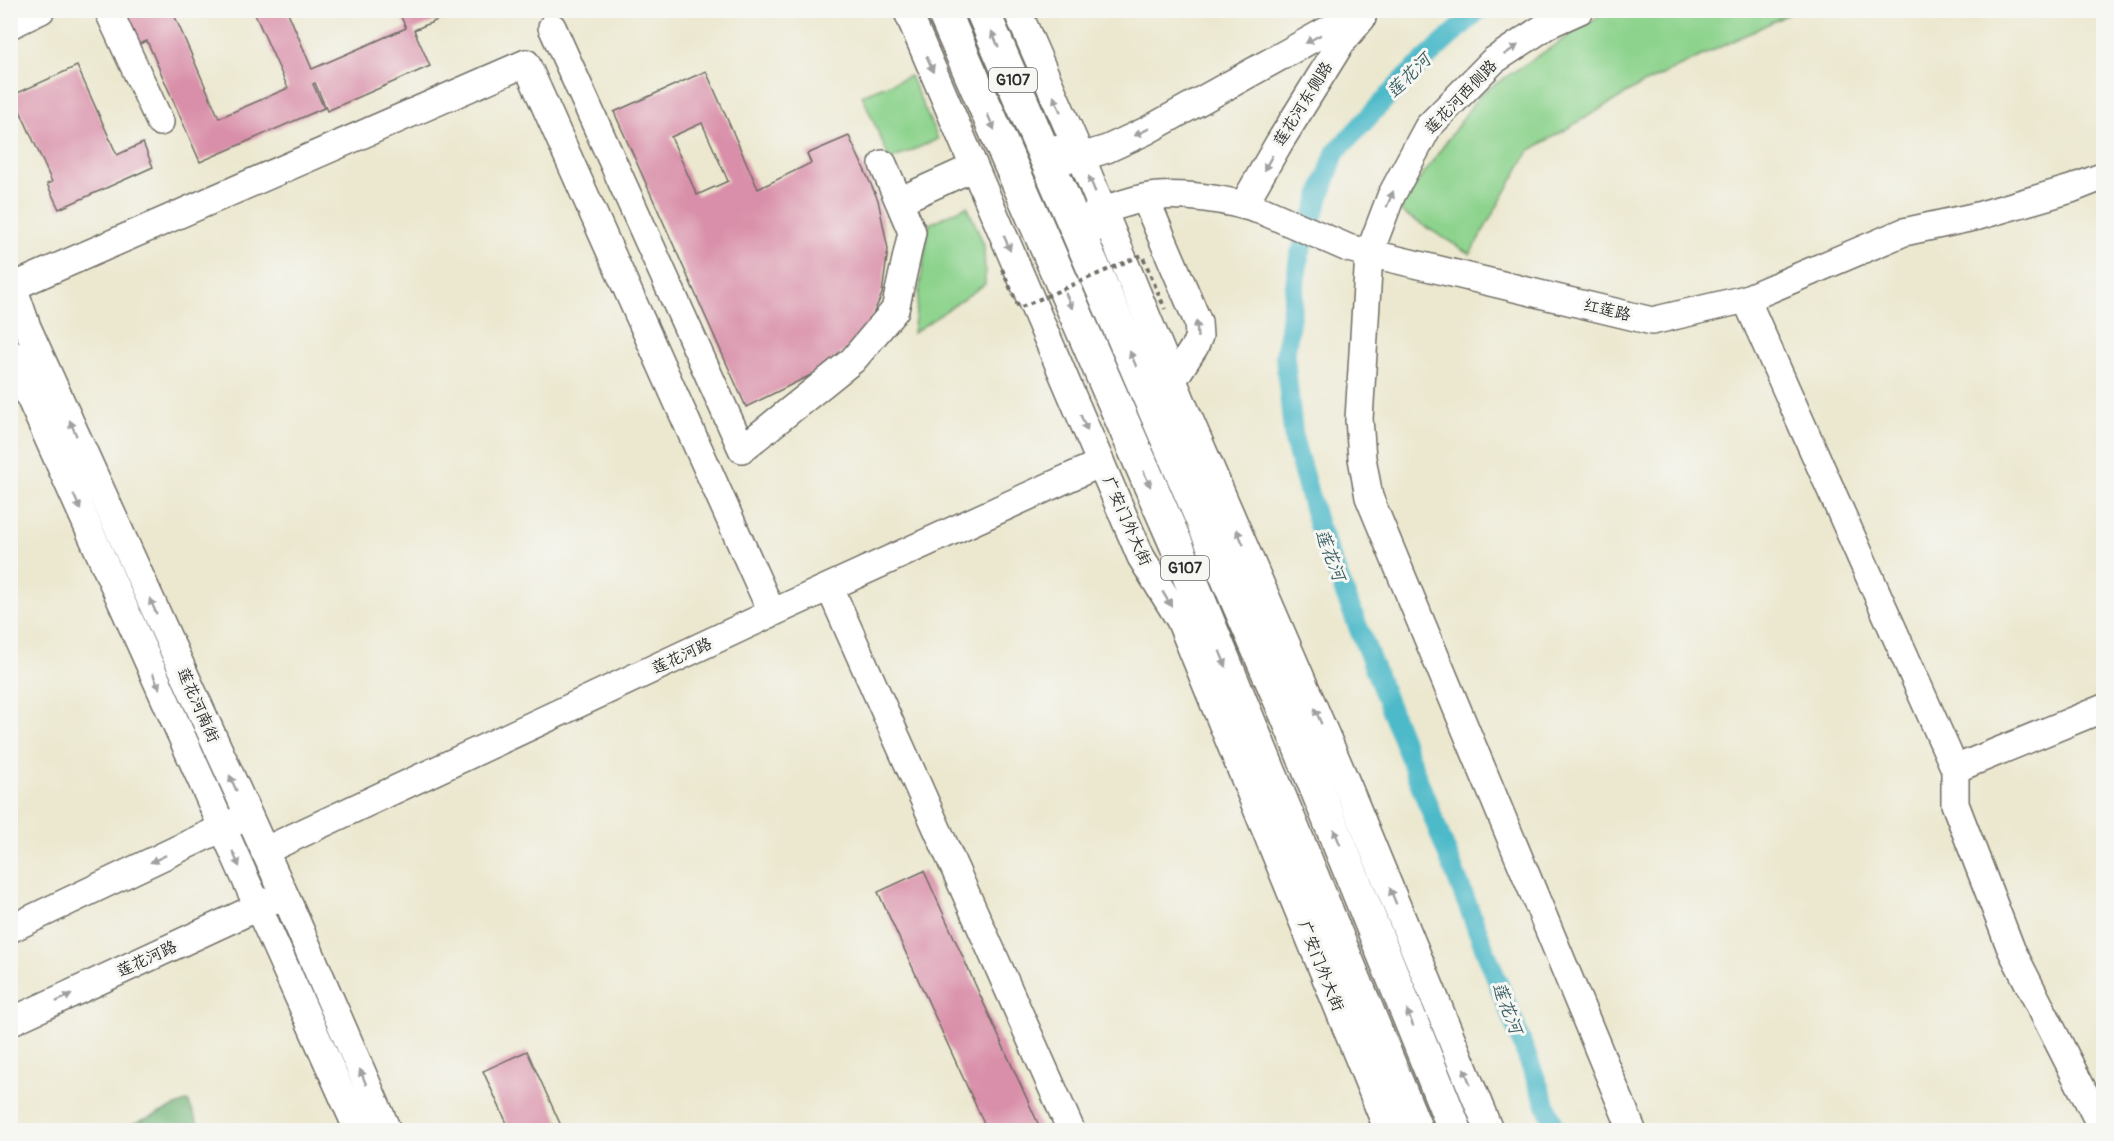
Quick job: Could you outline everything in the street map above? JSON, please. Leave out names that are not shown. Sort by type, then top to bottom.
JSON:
[{"type":"highway","name":"广安门外大街","points":[[942,10],[1176,544],[1416,1131]]},
{"type":"highway","name":"G107","points":[[982,10],[1082,240],[1160,386],[1288,718],[1455,1131]]},
{"type":"highway","points":[[1043,150],[1081,157]]},
{"type":"highway","points":[[1082,240],[1093,219],[1103,210]]},
{"type":"street","points":[[10,25],[42,10]]},
{"type":"street","points":[[108,10],[160,122]]},
{"type":"street","name":"广安门外大街","points":[[907,10],[1141,557],[1180,620],[1388,1131]]},
{"type":"street","points":[[1017,10],[1103,210],[1160,386],[1348,787],[1489,1131]]},
{"type":"street","points":[[1081,157],[1107,149],[1146,131],[1364,10]]},
{"type":"street","name":"莲花河东侧路","points":[[1253,208],[1279,143],[1341,43],[1371,10]]},
{"type":"street","name":"莲花河西侧路","points":[[1580,10],[1549,24],[1493,61],[1428,127],[1359,251],[1359,419],[1362,458],[1369,497],[1632,1131]]},
{"type":"street","points":[[552,27],[741,449],[853,360],[896,310],[912,232],[883,164]]},
{"type":"street","points":[[11,284],[526,63],[772,613]]},
{"type":"street","points":[[899,201],[974,167]]},
{"type":"street","name":"红莲路","points":[[1103,210],[1145,198],[1201,198],[1253,208],[1359,251],[1652,321],[1746,299],[1904,232],[1988,213],[2070,189],[2103,176]]},
{"type":"street","points":[[1145,198],[1198,322],[1199,336],[1195,345],[1160,386]]},
{"type":"street","name":"莲花河南街","points":[[11,284],[19,331],[248,816],[387,1131]]},
{"type":"street","points":[[1746,299],[1955,769],[1954,804],[2011,949],[2103,1131]]},
{"type":"street","name":"莲花河南街","points":[[10,353],[357,1131]]},
{"type":"street","name":"莲花河路","points":[[264,851],[772,613],[1101,463]]},
{"type":"street","points":[[830,588],[1071,1131]]},
{"type":"street","points":[[1955,769],[2103,708]]},
{"type":"street","points":[[10,929],[248,816]]},
{"type":"street","name":"莲花河路","points":[[10,1022],[284,895]]},
{"type":"path","points":[[1002,269],[1019,308],[1142,255],[1166,309]]},
{"type":"green space","points":[[1611,10],[1795,11],[1639,86],[1529,151],[1470,254],[1398,210],[1480,94]]},
{"type":"green space","points":[[910,76],[938,139],[890,160],[862,95]]},
{"type":"green space","points":[[967,206],[984,245],[985,284],[913,333],[929,224]]},
{"type":"green space","points":[[188,1101],[201,1130],[119,1130]]},
{"type":"building","points":[[121,10],[172,10],[219,118],[288,88],[253,10],[287,10],[312,69],[406,28],[398,10],[445,10],[447,16],[414,30],[430,66],[327,111],[315,83],[313,84],[324,108],[200,162],[147,41],[136,45]]},
{"type":"building","points":[[77,66],[117,155],[143,143],[153,167],[59,209],[47,184],[52,182],[13,95]]},
{"type":"building","points":[[706,71],[758,189],[811,163],[807,154],[849,136],[878,200],[888,249],[882,294],[865,333],[825,368],[746,407],[614,112]],"holes":[[[702,123],[728,181],[697,195],[671,137]]]},
{"type":"building","points":[[924,871],[1041,1130],[987,1130],[878,892]]},
{"type":"building","points":[[527,1051],[563,1130],[510,1130],[483,1071]]},
{"type":"waterway","name":"莲花河","points":[[1479,10],[1405,78],[1335,153],[1299,257],[1285,357],[1294,441],[1318,525],[1556,1130]]}]
